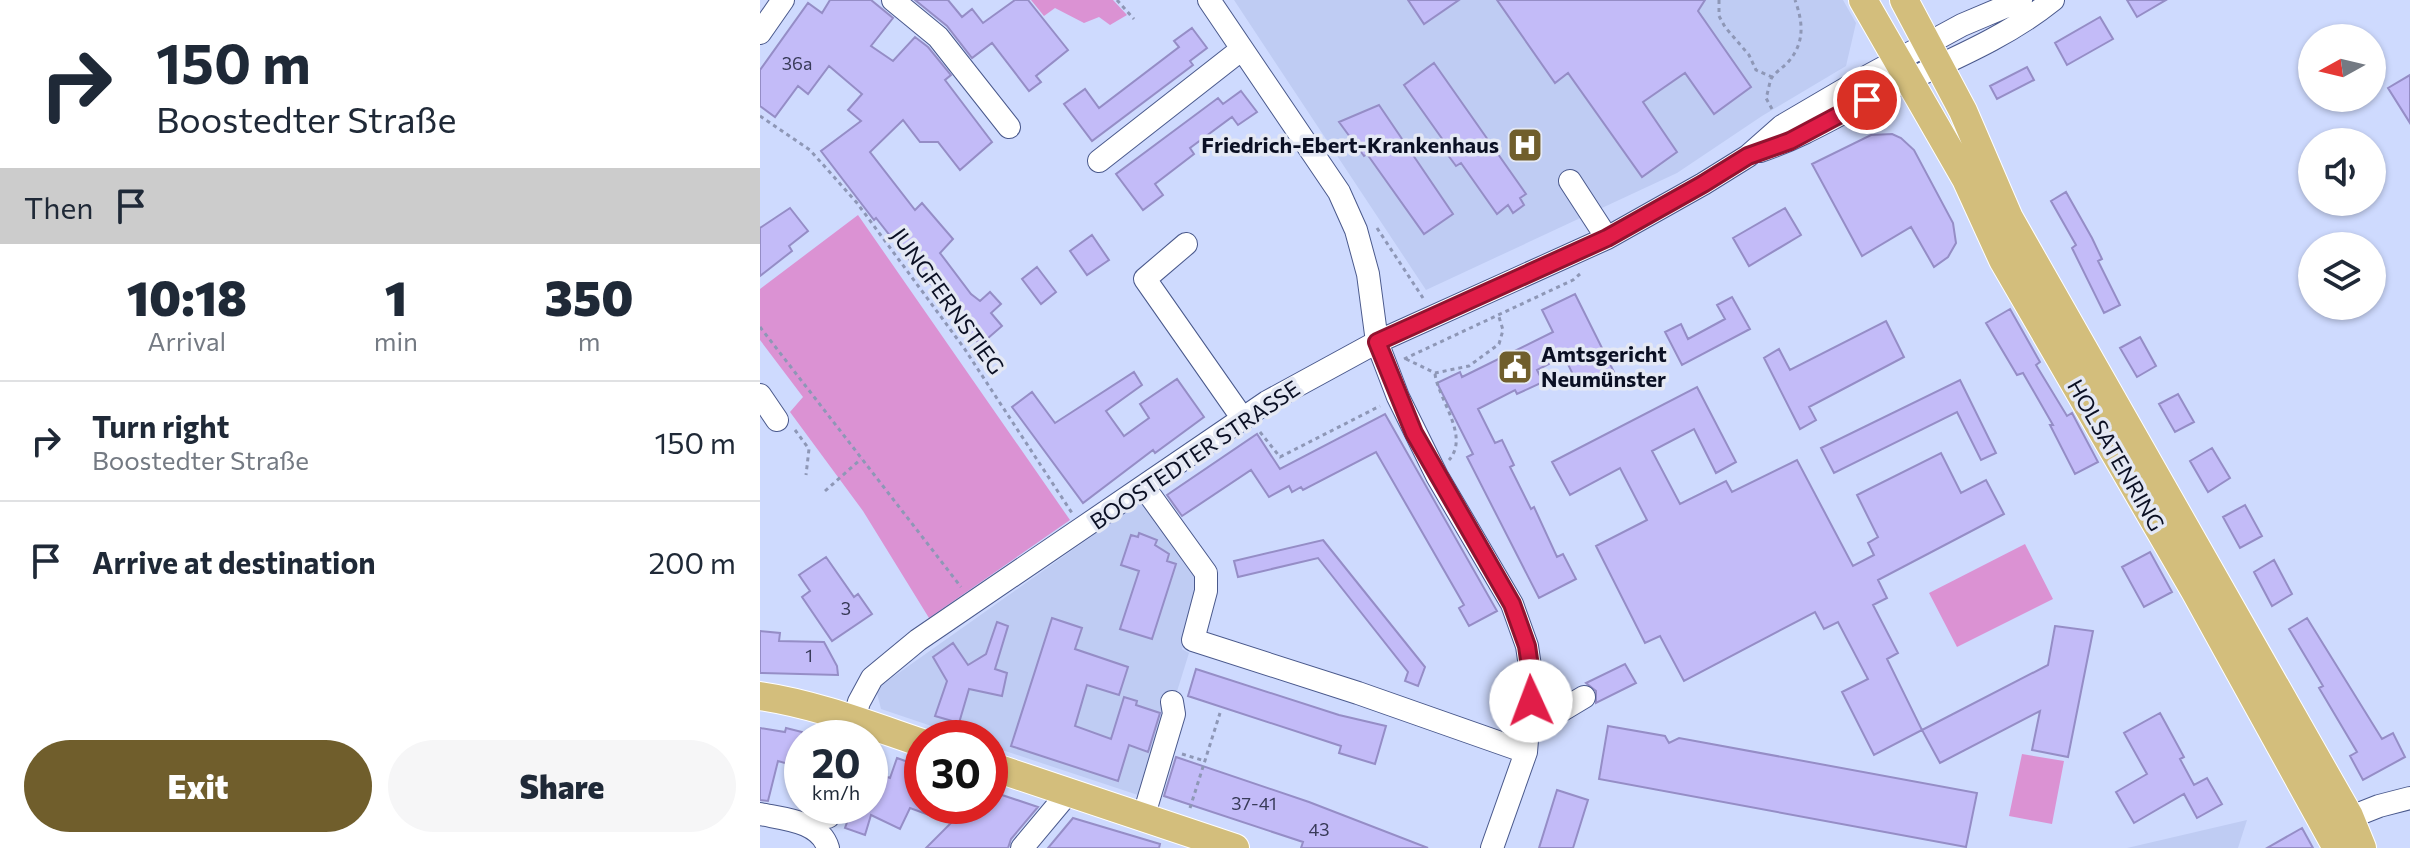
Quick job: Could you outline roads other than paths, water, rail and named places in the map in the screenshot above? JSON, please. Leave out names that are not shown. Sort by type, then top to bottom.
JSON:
[{"type":"main road","name":"HOLSATENRING","points":[[1863,0],[1966,179],[2003,260],[2338,831],[2362,848]]},
{"type":"main road","name":"HOLSATENRING","points":[[1904,0],[1963,111],[2009,218],[2338,831]]},
{"type":"main road","points":[[760,696],[782,700],[830,720]]},
{"type":"main road","points":[[1008,772],[1235,848]]},
{"type":"street","points":[[760,33],[783,0]]},
{"type":"street","points":[[893,0],[938,37],[1009,127]]},
{"type":"street","points":[[1209,0],[1339,192],[1356,230],[1368,274],[1377,342],[1395,362],[1398,397],[1437,476],[1512,604],[1527,646],[1531,669],[1526,752],[1492,848]]},
{"type":"street","name":"BOOSTEDTER STRASSE","points":[[1933,56],[1962,25],[2021,0]]},
{"type":"street","name":"BOOSTEDTER STRASSE","points":[[855,720],[872,678],[918,640],[1267,402],[1377,342],[1607,238],[1748,156],[1790,141],[1903,70],[1933,56],[1966,54],[2053,0]]},
{"type":"street","points":[[1099,161],[1242,49]]},
{"type":"street","points":[[1570,181],[1607,238]]},
{"type":"street","points":[[1186,244],[1145,279],[1245,418]]},
{"type":"street","points":[[760,395],[777,420]]},
{"type":"street","points":[[1144,487],[1206,573],[1206,591],[1193,640],[1526,752]]},
{"type":"street","points":[[1530,722],[1559,712],[1584,697]]},
{"type":"street","points":[[1143,818],[1174,714],[1172,702]]},
{"type":"street","points":[[1022,848],[1068,793]]},
{"type":"street","points":[[2338,831],[2410,798]]},
{"type":"street","points":[[760,814],[811,827],[825,838],[828,848]]},
{"type":"place","name":"Friedrich-Ebert-Krankenhaus","points":[[1525,145]]},
{"type":"place","name":"Amtsgericht Neumünster","points":[[1515,367]]}]
